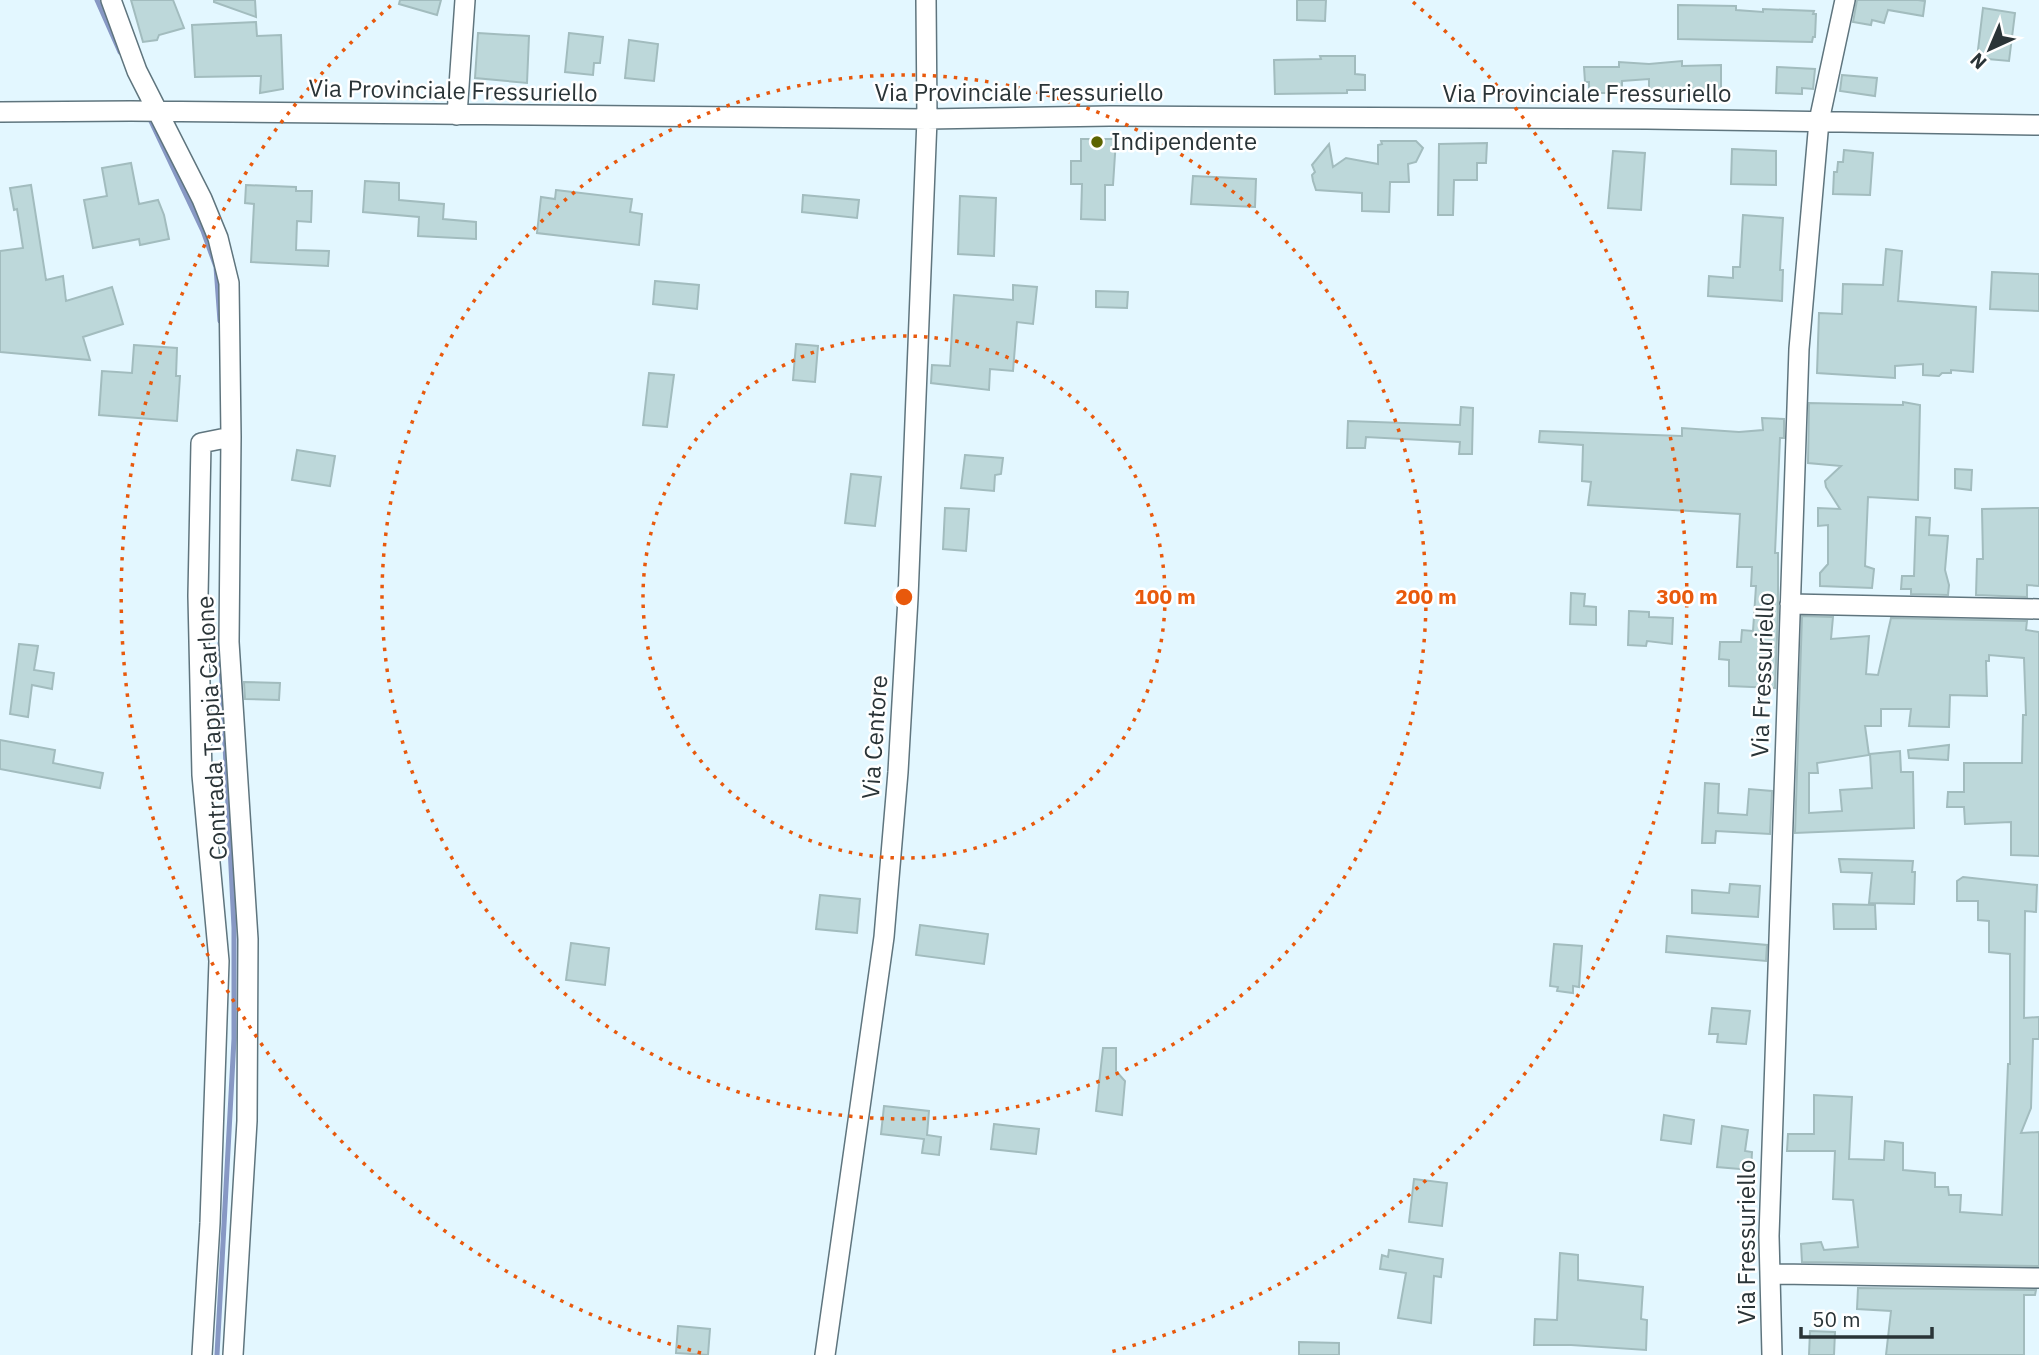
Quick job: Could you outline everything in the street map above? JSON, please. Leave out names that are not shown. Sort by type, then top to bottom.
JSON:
[{"type":"street","name":"Contrada Tappia Carlone","points":[[111,0],[137,71],[191,174],[212,225],[229,283],[229,642],[248,939],[247,1121],[233,1355]]},
{"type":"street","points":[[457,116],[465,0]]},
{"type":"street","name":"Via Centore","points":[[825,1355],[884,937],[897,785],[908,598],[927,119],[926,0]]},
{"type":"street","name":"Via Fressuriello","points":[[1772,1355],[1769,1236],[1799,349],[1819,121],[1845,0]]},
{"type":"street","name":"Via Provinciale Fressuriello","points":[[0,112],[927,119],[1110,116],[2039,125]]},
{"type":"street","points":[[202,1355],[211,1223],[219,961],[201,762],[198,596],[201,443],[231,437]]},
{"type":"street","points":[[1790,604],[2039,609]]},
{"type":"street","points":[[1770,1274],[2039,1278]]},
{"type":"building","points":[[131,0],[173,0],[184,28],[159,35],[157,40],[143,42]]},
{"type":"building","points":[[255,0],[256,17],[214,2]]},
{"type":"building","points":[[400,0],[441,0],[437,15],[399,4]]},
{"type":"building","points":[[1297,0],[1326,0],[1325,21],[1297,20]]},
{"type":"building","points":[[1857,0],[1925,1],[1923,16],[1888,10],[1884,23],[1872,20],[1871,25],[1853,22]]},
{"type":"building","points":[[1678,5],[1736,6],[1736,10],[1763,12],[1763,9],[1814,11],[1815,37],[1812,42],[1678,39]]},
{"type":"building","points":[[1983,8],[2015,13],[2009,61],[1977,58]]},
{"type":"building","points":[[256,22],[257,36],[281,35],[283,89],[260,93],[261,76],[195,77],[192,25]]},
{"type":"building","points":[[478,33],[529,36],[527,83],[475,78]]},
{"type":"building","points":[[569,33],[603,37],[600,63],[594,63],[593,75],[565,72]]},
{"type":"building","points":[[629,40],[658,44],[654,81],[625,78]]},
{"type":"building","points":[[1320,56],[1355,56],[1355,74],[1365,75],[1365,90],[1347,90],[1347,93],[1275,94],[1274,60],[1321,59]]},
{"type":"building","points":[[1682,61],[1682,66],[1721,65],[1721,93],[1680,92],[1679,97],[1649,96],[1649,79],[1622,81],[1622,93],[1589,93],[1589,82],[1585,82],[1584,67],[1619,67],[1619,62],[1649,64]]},
{"type":"building","points":[[1777,67],[1815,69],[1813,89],[1802,88],[1802,94],[1776,93]]},
{"type":"building","points":[[1842,75],[1877,78],[1875,96],[1840,91]]},
{"type":"building","points":[[1081,139],[1116,139],[1113,185],[1105,185],[1105,220],[1081,219],[1082,184],[1071,184],[1071,161],[1081,161]]},
{"type":"building","points":[[1381,141],[1416,141],[1423,148],[1416,162],[1408,164],[1409,182],[1390,182],[1389,212],[1362,211],[1362,193],[1316,190],[1312,165],[1329,144],[1333,167],[1346,158],[1378,164],[1378,145],[1382,144]]},
{"type":"building","points":[[1487,143],[1486,163],[1477,163],[1477,180],[1454,180],[1453,215],[1438,215],[1439,144]]},
{"type":"building","points":[[1732,149],[1776,151],[1776,185],[1731,184]]},
{"type":"building","points":[[1844,150],[1873,153],[1870,195],[1833,194],[1834,172],[1837,172],[1838,162],[1843,162]]},
{"type":"building","points":[[1613,151],[1645,153],[1641,210],[1608,208]]},
{"type":"building","points":[[131,163],[139,204],[158,200],[169,239],[140,245],[139,239],[93,248],[84,200],[107,196],[102,168]]},
{"type":"building","points":[[1193,176],[1256,179],[1255,207],[1191,204]]},
{"type":"building","points":[[365,181],[399,183],[399,200],[444,204],[443,219],[476,222],[476,239],[418,236],[419,217],[363,212]]},
{"type":"building","points":[[31,185],[46,280],[63,276],[66,301],[112,287],[123,324],[83,337],[90,360],[0,352],[0,251],[23,248],[17,209],[14,210],[10,188]]},
{"type":"building","points":[[246,185],[296,187],[296,191],[312,191],[311,222],[297,221],[296,250],[329,251],[328,266],[251,262],[254,204],[245,203]]},
{"type":"building","points":[[556,190],[632,199],[630,212],[642,214],[639,245],[537,233],[541,197],[555,199]]},
{"type":"building","points":[[803,195],[859,200],[857,218],[802,212]]},
{"type":"building","points":[[960,196],[996,198],[994,256],[958,254]]},
{"type":"building","points":[[1743,215],[1783,218],[1780,270],[1783,270],[1782,301],[1708,296],[1709,276],[1733,278],[1733,267],[1740,267]]},
{"type":"building","points":[[1886,249],[1902,251],[1898,301],[1976,307],[1973,372],[1951,370],[1951,373],[1942,373],[1939,376],[1923,375],[1923,364],[1895,366],[1895,378],[1817,373],[1819,313],[1842,314],[1843,284],[1883,285]]},
{"type":"building","points":[[1992,272],[2039,274],[2039,311],[1990,309]]},
{"type":"building","points":[[655,281],[699,285],[697,309],[653,304]]},
{"type":"building","points":[[1013,285],[1037,287],[1033,324],[1017,322],[1013,371],[990,369],[989,390],[931,383],[932,365],[950,366],[954,295],[1013,300]]},
{"type":"building","points":[[1096,291],[1128,292],[1127,308],[1096,307]]},
{"type":"building","points":[[796,344],[818,346],[815,382],[793,380]]},
{"type":"building","points":[[134,345],[177,348],[176,376],[180,376],[177,421],[99,415],[102,371],[132,373]]},
{"type":"building","points":[[649,373],[674,375],[667,427],[643,425]]},
{"type":"building","points":[[1903,402],[1920,405],[1918,500],[1868,497],[1865,566],[1874,569],[1872,588],[1820,586],[1820,573],[1828,564],[1828,525],[1818,526],[1818,508],[1840,509],[1825,481],[1841,466],[1808,463],[1809,403],[1903,405]]},
{"type":"building","points":[[1461,407],[1473,408],[1472,454],[1459,454],[1460,442],[1366,437],[1365,448],[1347,448],[1348,421],[1460,425]]},
{"type":"building","points":[[1762,418],[1784,419],[1784,438],[1780,438],[1775,553],[1778,553],[1778,612],[1775,688],[1729,686],[1729,660],[1719,659],[1720,642],[1741,642],[1742,630],[1753,631],[1756,586],[1751,586],[1752,567],[1737,567],[1740,514],[1588,505],[1591,482],[1582,481],[1583,445],[1539,442],[1540,431],[1682,436],[1682,428],[1739,432],[1763,430]]},
{"type":"building","points":[[297,450],[335,456],[330,486],[292,480]]},
{"type":"building","points":[[965,455],[1003,458],[1001,474],[995,475],[994,491],[961,488]]},
{"type":"building","points":[[1955,469],[1972,470],[1971,490],[1955,488]]},
{"type":"building","points":[[851,474],[881,477],[875,526],[845,523]]},
{"type":"building","points":[[945,508],[969,509],[966,551],[943,549]]},
{"type":"building","points":[[2039,508],[2039,586],[2027,585],[2027,597],[1976,595],[1977,559],[1983,559],[1982,509]]},
{"type":"building","points":[[1916,517],[1930,518],[1929,535],[1948,536],[1945,570],[1949,585],[1948,595],[1911,594],[1911,589],[1901,589],[1902,576],[1914,576]]},
{"type":"building","points":[[1571,593],[1585,594],[1584,606],[1596,607],[1596,625],[1570,624]]},
{"type":"building","points":[[1629,611],[1649,612],[1649,617],[1673,618],[1672,644],[1647,641],[1646,646],[1628,645]]},
{"type":"building","points":[[1802,616],[1833,617],[1831,639],[1869,636],[1866,674],[1878,675],[1891,618],[2027,621],[2026,630],[2039,632],[2039,856],[2011,855],[2011,822],[1965,824],[1964,807],[1947,807],[1948,792],[1964,792],[1964,763],[2022,763],[2023,715],[2026,715],[2024,658],[1989,655],[1989,661],[1986,661],[1987,696],[1950,695],[1949,727],[1909,726],[1911,709],[1881,709],[1881,726],[1865,726],[1869,755],[1817,763],[1818,773],[1809,773],[1809,813],[1842,811],[1840,790],[1872,788],[1870,754],[1900,751],[1901,772],[1913,772],[1914,828],[1795,833]]},
{"type":"building","points":[[19,644],[38,646],[34,670],[54,673],[52,689],[32,685],[28,717],[10,714]]},
{"type":"building","points":[[244,682],[280,683],[279,700],[245,699]]},
{"type":"building","points":[[0,740],[55,750],[53,763],[103,773],[100,788],[0,769]]},
{"type":"building","points":[[1949,745],[1948,760],[1909,758],[1908,750]]},
{"type":"building","points":[[1705,783],[1719,784],[1718,813],[1747,815],[1749,789],[1772,791],[1770,834],[1716,831],[1715,843],[1702,843]]},
{"type":"building","points":[[1839,859],[1913,861],[1914,904],[1869,903],[1872,873],[1841,872]]},
{"type":"building","points":[[1963,877],[2037,885],[2036,912],[2025,911],[2024,1018],[2039,1017],[2039,1039],[2033,1039],[2031,1108],[2021,1133],[2039,1132],[2039,1266],[1802,1262],[1801,1244],[1821,1242],[1824,1250],[1858,1247],[1853,1200],[1833,1199],[1835,1151],[1787,1151],[1788,1134],[1814,1134],[1814,1095],[1852,1097],[1849,1159],[1884,1160],[1885,1141],[1903,1143],[1903,1170],[1935,1173],[1935,1187],[1948,1187],[1949,1195],[1961,1195],[1960,1212],[2002,1215],[2010,1064],[2010,954],[1989,952],[1989,921],[1978,920],[1978,901],[1957,901],[1957,881]]},
{"type":"building","points":[[1730,884],[1760,886],[1758,917],[1692,913],[1692,890],[1729,893]]},
{"type":"building","points":[[820,895],[860,899],[857,933],[816,929]]},
{"type":"building","points":[[1833,904],[1875,905],[1876,929],[1834,929]]},
{"type":"building","points":[[920,925],[988,934],[984,964],[916,955]]},
{"type":"building","points":[[1667,936],[1767,945],[1766,961],[1666,952]]},
{"type":"building","points":[[571,943],[609,948],[605,985],[566,980]]},
{"type":"building","points":[[1554,944],[1582,946],[1579,987],[1573,986],[1573,993],[1557,991],[1558,987],[1550,986]]},
{"type":"building","points":[[1712,1008],[1750,1011],[1746,1044],[1717,1042],[1718,1034],[1709,1034]]},
{"type":"building","points":[[1103,1048],[1116,1048],[1116,1071],[1125,1081],[1122,1115],[1096,1111]]},
{"type":"building","points":[[884,1106],[929,1111],[927,1135],[941,1137],[939,1155],[922,1153],[924,1139],[881,1134]]},
{"type":"building","points":[[1664,1115],[1694,1120],[1691,1144],[1661,1140]]},
{"type":"building","points":[[994,1124],[1039,1129],[1036,1154],[991,1149]]},
{"type":"building","points":[[1722,1126],[1748,1130],[1745,1151],[1752,1152],[1751,1170],[1717,1167]]},
{"type":"building","points":[[1414,1179],[1447,1183],[1442,1226],[1409,1222]]},
{"type":"building","points":[[1389,1250],[1443,1259],[1441,1277],[1434,1276],[1431,1323],[1398,1318],[1406,1273],[1380,1269],[1382,1255],[1388,1257]]},
{"type":"building","points":[[1560,1253],[1578,1255],[1578,1280],[1643,1287],[1641,1319],[1647,1320],[1646,1350],[1534,1345],[1535,1319],[1557,1320]]},
{"type":"building","points":[[1858,1288],[2036,1290],[2035,1295],[2024,1295],[2024,1355],[1886,1355],[1891,1311],[1857,1309]]},
{"type":"building","points":[[678,1326],[710,1329],[708,1355],[676,1353]]},
{"type":"building","points":[[1810,1331],[1835,1332],[1834,1355],[1809,1355]]},
{"type":"building","points":[[1299,1342],[1339,1343],[1339,1355],[1299,1355]]},
{"type":"waterway","points":[[97,0],[120,52]]},
{"type":"waterway","points":[[148,115],[203,231],[216,267],[220,321]]},
{"type":"waterway","points":[[217,1355],[234,1039],[234,928],[220,643]]},
{"type":"place","name":"Indipendente","points":[[1097,142]]}]
